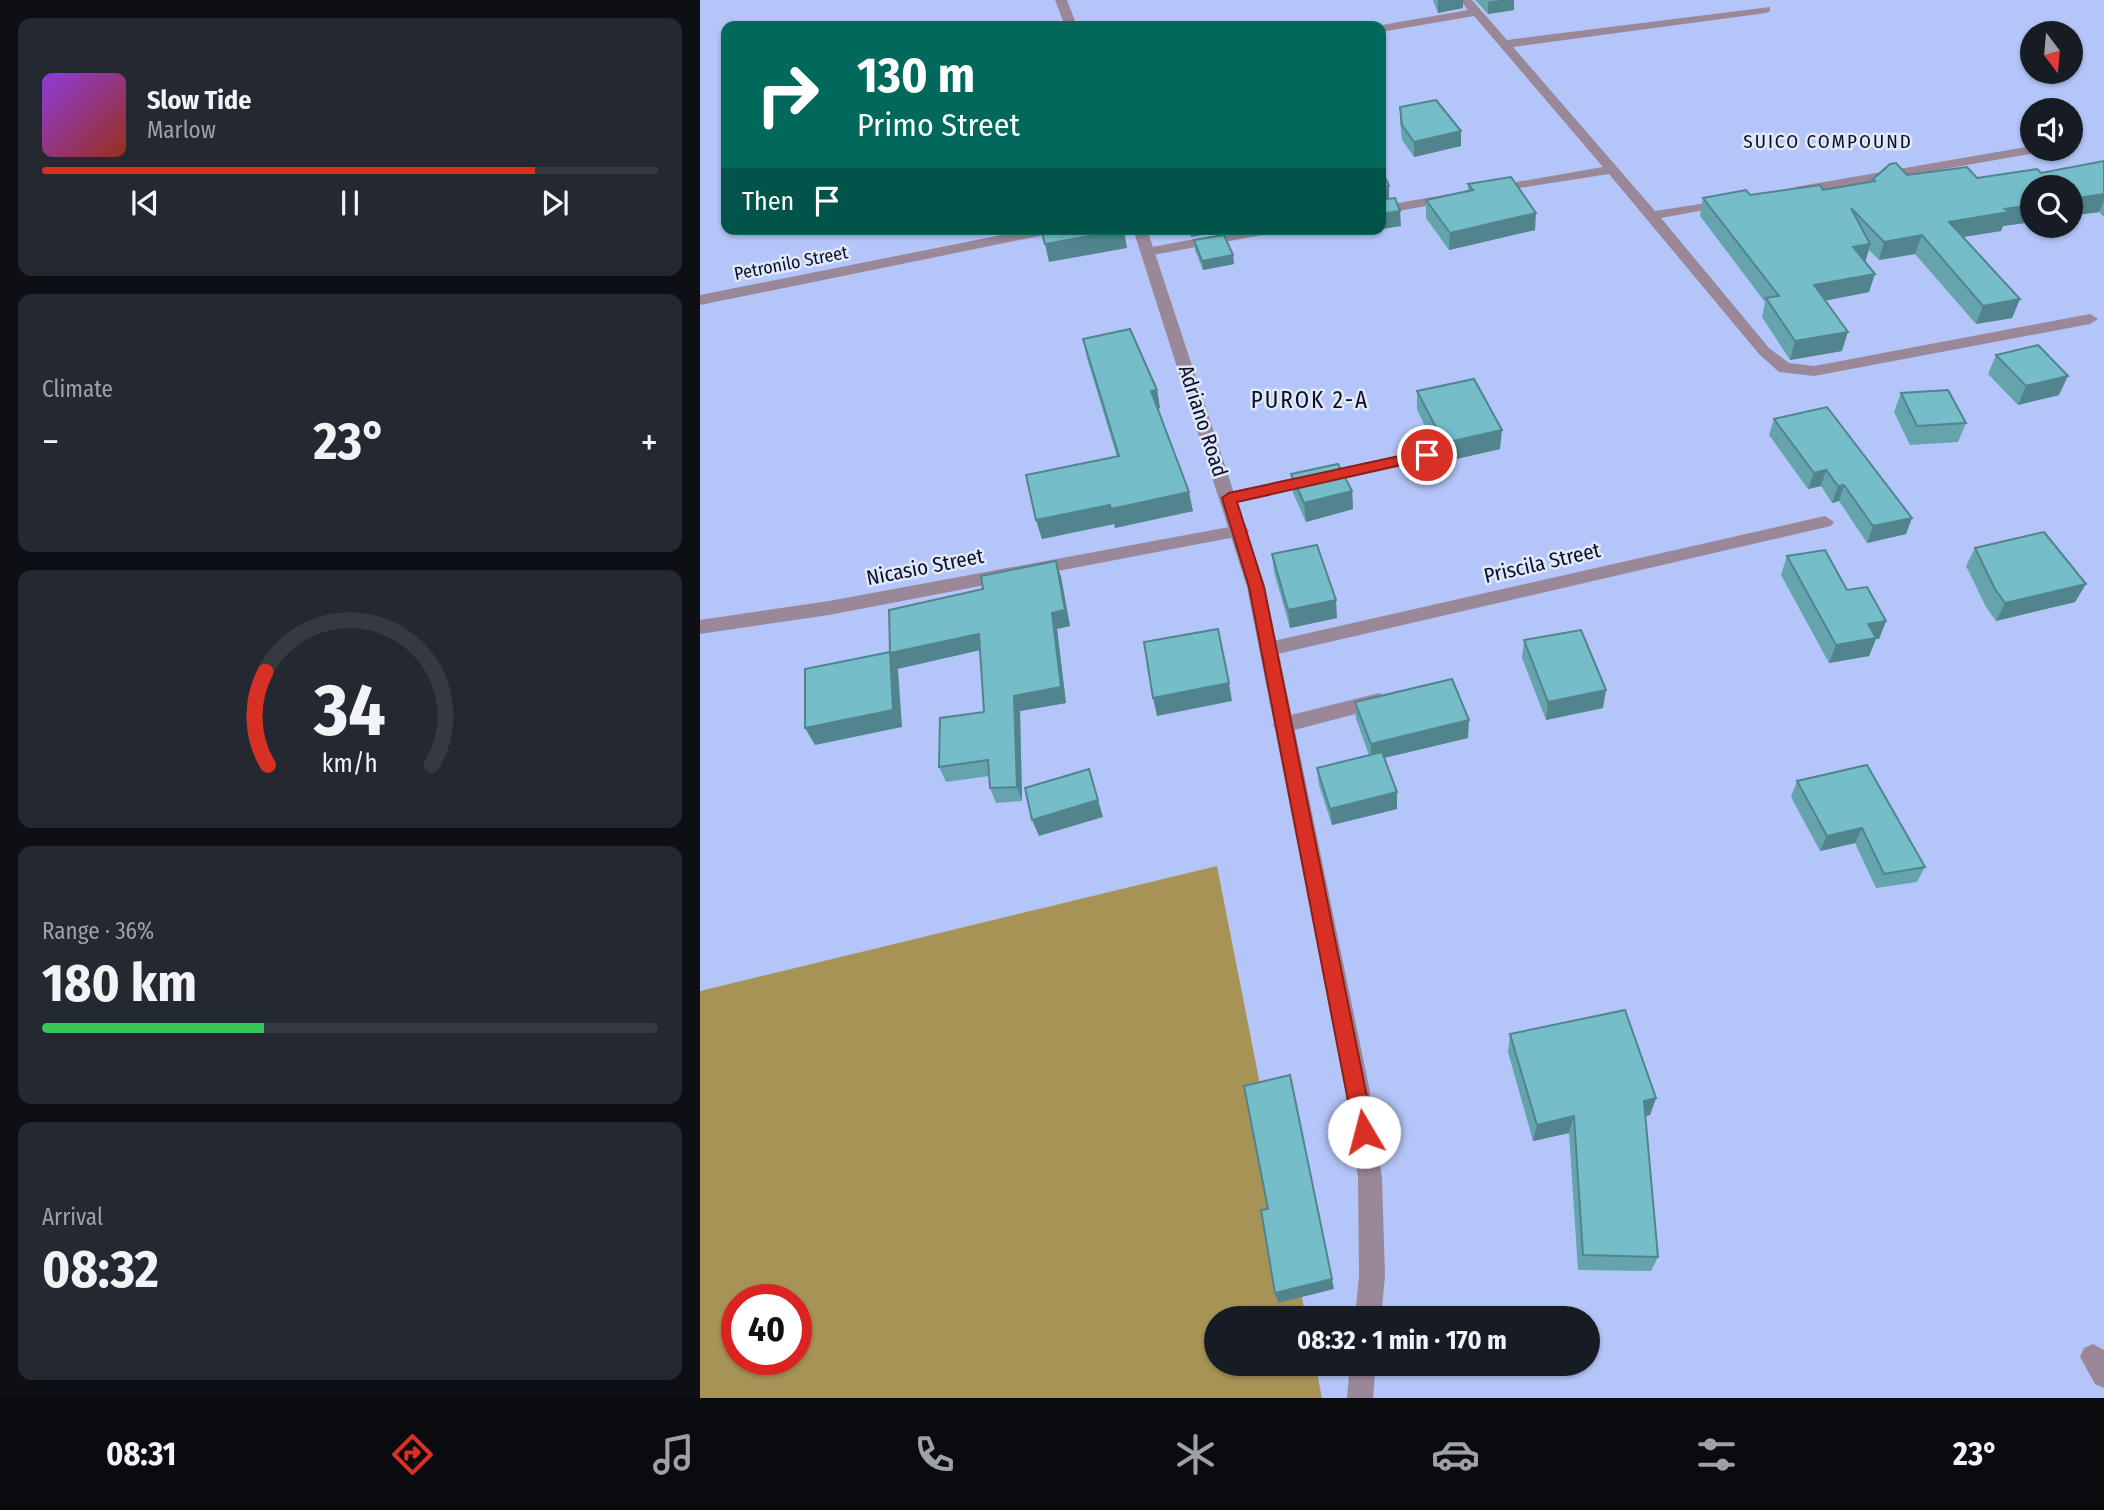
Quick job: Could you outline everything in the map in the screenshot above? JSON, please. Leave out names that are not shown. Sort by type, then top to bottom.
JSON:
[{"type":"street","points":[[1061,0],[1070,21]]},
{"type":"street","points":[[1466,0],[1612,169],[1763,351],[1785,368],[1814,371],[2090,319]]},
{"type":"street","points":[[1505,44],[1766,9]]},
{"type":"street","points":[[1386,27],[1477,12]]},
{"type":"street","points":[[1775,194],[2020,152]]},
{"type":"street","points":[[1386,209],[1612,169]]},
{"type":"street","points":[[1651,216],[1747,199]]},
{"type":"street","name":"Petronilo Street","points":[[700,300],[1024,235]]},
{"type":"street","name":"Adriano Road","points":[[1142,235],[1256,587],[1357,1087],[1370,1178],[1372,1276],[1369,1306]]},
{"type":"street","points":[[1147,252],[1240,235]]},
{"type":"street","points":[[1229,498],[1427,455]]},
{"type":"street","name":"Priscila Street","points":[[1269,649],[1825,522]]},
{"type":"street","name":"Nicasio Street","points":[[700,627],[829,608],[1240,531]]},
{"type":"street","points":[[1283,725],[1401,696]]},
{"type":"street","points":[[1360,1398],[1362,1376]]},
{"type":"shaded area","points":[[1217,866],[1304,1306],[1204,1306],[1204,1376],[1318,1376],[1322,1398],[700,1398],[700,991]]},
{"type":"building","points":[[1436,100],[1461,131],[1414,142],[1402,125],[1400,107]]},
{"type":"building","points":[[2104,161],[2104,194],[2083,197],[2083,175],[2020,175],[2020,207],[2005,209],[2009,212],[1949,222],[2020,299],[1983,306],[1922,235],[1884,242],[1851,208],[1870,244],[1853,247],[1875,274],[1814,285],[1848,332],[1795,341],[1766,298],[1779,296],[1703,198],[1746,190],[1750,195],[1820,185],[1823,190],[1875,181],[1873,179],[1890,164],[1896,163],[1907,175],[1967,167],[1977,178],[2037,169],[2041,173]]},
{"type":"building","points":[[1511,177],[1536,213],[1450,233],[1426,200],[1473,190],[1468,184]]},
{"type":"building","points":[[1395,198],[1400,211],[1386,213],[1386,199]]},
{"type":"building","points":[[1043,235],[1096,235],[1045,244]]},
{"type":"building","points":[[1224,235],[1233,255],[1202,261],[1194,240]]},
{"type":"building","points":[[1130,329],[1157,390],[1151,391],[1189,492],[1111,509],[1110,505],[1036,520],[1026,475],[1119,456],[1083,339]]},
{"type":"building","points":[[2038,345],[2068,376],[2026,386],[1996,355]]},
{"type":"building","points":[[1474,379],[1502,430],[1444,443],[1417,391]]},
{"type":"building","points":[[1948,390],[1966,423],[1917,426],[1901,393]]},
{"type":"building","points":[[1827,407],[1912,518],[1873,526],[1844,485],[1838,486],[1826,470],[1814,473],[1774,419]]},
{"type":"building","points":[[1338,464],[1352,491],[1304,503],[1291,474]]},
{"type":"building","points":[[2044,532],[2086,584],[2005,603],[1975,548]]},
{"type":"building","points":[[1317,545],[1336,600],[1288,610],[1272,554]]},
{"type":"building","points":[[1825,550],[1847,590],[1867,587],[1886,621],[1868,624],[1876,638],[1836,645],[1787,556]]},
{"type":"building","points":[[1056,561],[1065,610],[1052,613],[1061,687],[1014,696],[1017,787],[990,788],[988,760],[939,767],[940,718],[984,712],[979,634],[890,653],[889,610],[983,589],[981,576]]},
{"type":"building","points":[[1218,629],[1229,683],[1153,698],[1144,642]]},
{"type":"building","points":[[1581,630],[1606,690],[1548,702],[1524,640]]},
{"type":"building","points":[[890,652],[893,710],[805,728],[805,669]]},
{"type":"building","points":[[1452,679],[1469,720],[1371,744],[1355,702]]},
{"type":"building","points":[[1382,752],[1397,792],[1330,809],[1317,768]]},
{"type":"building","points":[[1867,765],[1925,867],[1884,874],[1862,828],[1827,836],[1797,781]]},
{"type":"building","points":[[1089,769],[1098,800],[1032,820],[1025,788]]},
{"type":"building","points":[[1625,1010],[1656,1098],[1644,1101],[1658,1257],[1583,1255],[1574,1116],[1537,1125],[1510,1034]]},
{"type":"building","points":[[1290,1075],[1332,1279],[1275,1293],[1261,1210],[1268,1209],[1244,1086]]},
{"type":"district","name":"SUICO COMPOUND","points":[[1828,141]]},
{"type":"district","name":"PUROK 2-A","points":[[1310,400]]},
{"type":"route","points":[[1364,1132],[1256,587],[1229,498],[1427,455]]}]
